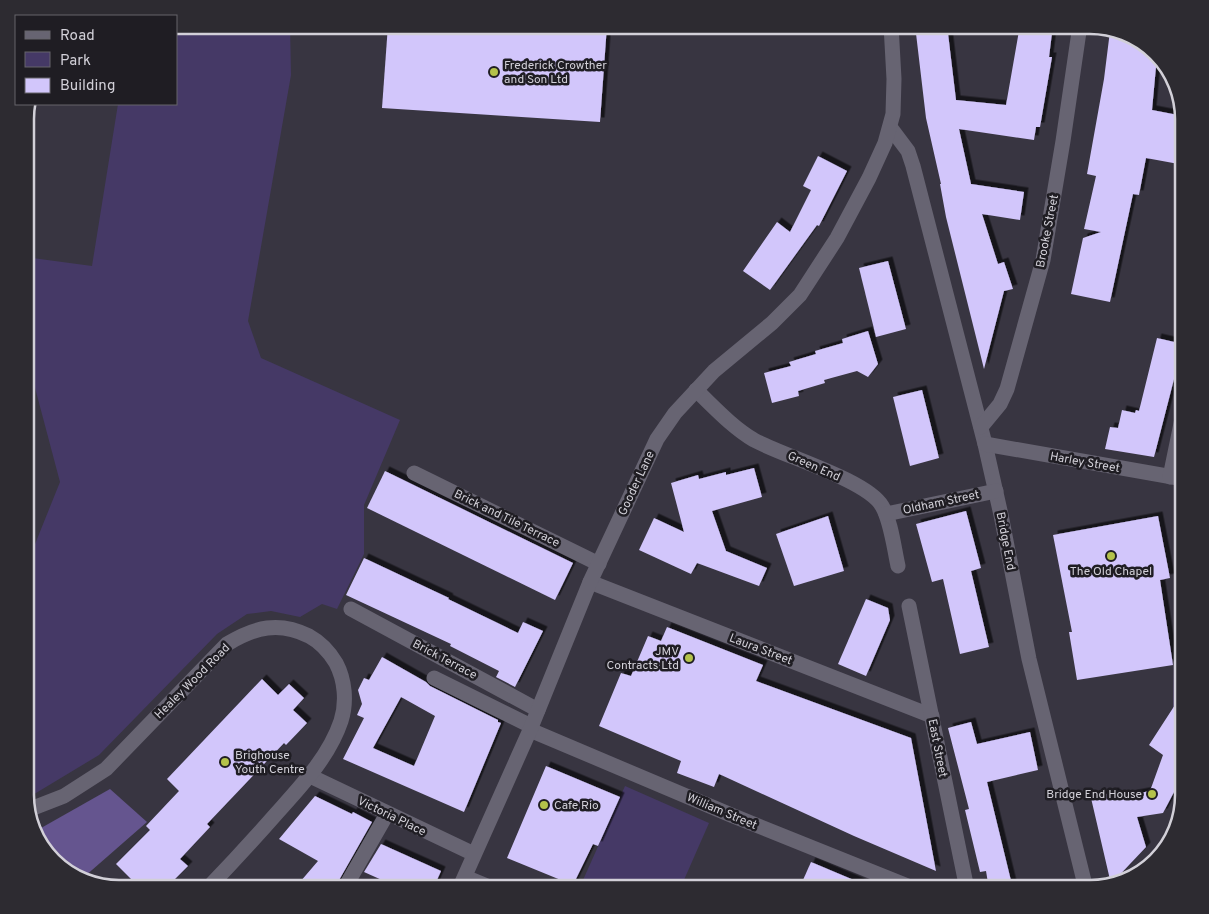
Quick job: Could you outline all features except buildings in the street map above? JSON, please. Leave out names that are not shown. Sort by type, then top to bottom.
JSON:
[{"type":"street","name":"Gooder Lane","points":[[463,880],[538,710],[590,582],[657,439],[675,414],[714,371],[772,324],[800,295],[837,238],[869,178],[890,127],[894,100],[891,34]]},
{"type":"street","name":"Brooke Street","points":[[981,427],[1000,404],[1007,389],[1043,260],[1079,34]]},
{"type":"street","name":"Bridge End","points":[[890,127],[908,151],[981,427],[1030,659],[1084,880]]},
{"type":"street","name":"Green End","points":[[696,390],[728,420],[753,439],[853,484],[870,494],[882,505],[886,514],[898,566]]},
{"type":"street","name":"Harley Street","points":[[985,444],[1175,478]]},
{"type":"street","name":"Brick and Tile Terrace","points":[[414,473],[599,564]]},
{"type":"street","name":"Oldham Street","points":[[886,514],[996,491]]},
{"type":"street","name":"Laura Street","points":[[590,582],[932,716]]},
{"type":"street","name":"East Street","points":[[910,606],[965,880]]},
{"type":"street","name":"Brick Terrace","points":[[352,609],[538,710]]},
{"type":"street","name":"Healey Wood Road","points":[[35,807],[64,796],[106,769],[227,644],[245,633],[265,627],[299,631],[323,647],[341,672],[345,696],[342,720],[335,738],[310,776],[216,880]]},
{"type":"street","name":"William Street","points":[[434,678],[530,728],[731,815],[893,880]]},
{"type":"street","name":"Victoria Place","points":[[310,776],[474,854]]},
{"type":"street","points":[[349,880],[387,814]]},
{"type":"green space","points":[[178,34],[290,34],[291,75],[248,321],[261,358],[400,420],[364,505],[364,554],[337,609],[322,604],[300,617],[271,611],[247,614],[217,634],[99,755],[34,794],[34,547],[60,482],[34,384],[34,258],[92,266],[118,105],[178,105]]},
{"type":"green space","points":[[1175,616],[1175,710],[1173,709]]},
{"type":"green space","points":[[625,786],[709,823],[684,880],[583,880]]},
{"type":"shaded area","points":[[110,789],[147,822],[87,874],[67,863],[55,851],[40,828]]},
{"type":"place","name":"Frederick Crowther and Son Ltd","points":[[494,72]]},
{"type":"place","name":"The Old Chapel","points":[[1111,556]]},
{"type":"place","name":"JMV Contracts Ltd","points":[[689,658]]},
{"type":"place","name":"Brighouse Youth Centre","points":[[225,762]]},
{"type":"place","name":"Bridge End House","points":[[1152,794]]},
{"type":"place","name":"Cafe Rio","points":[[544,805]]}]
